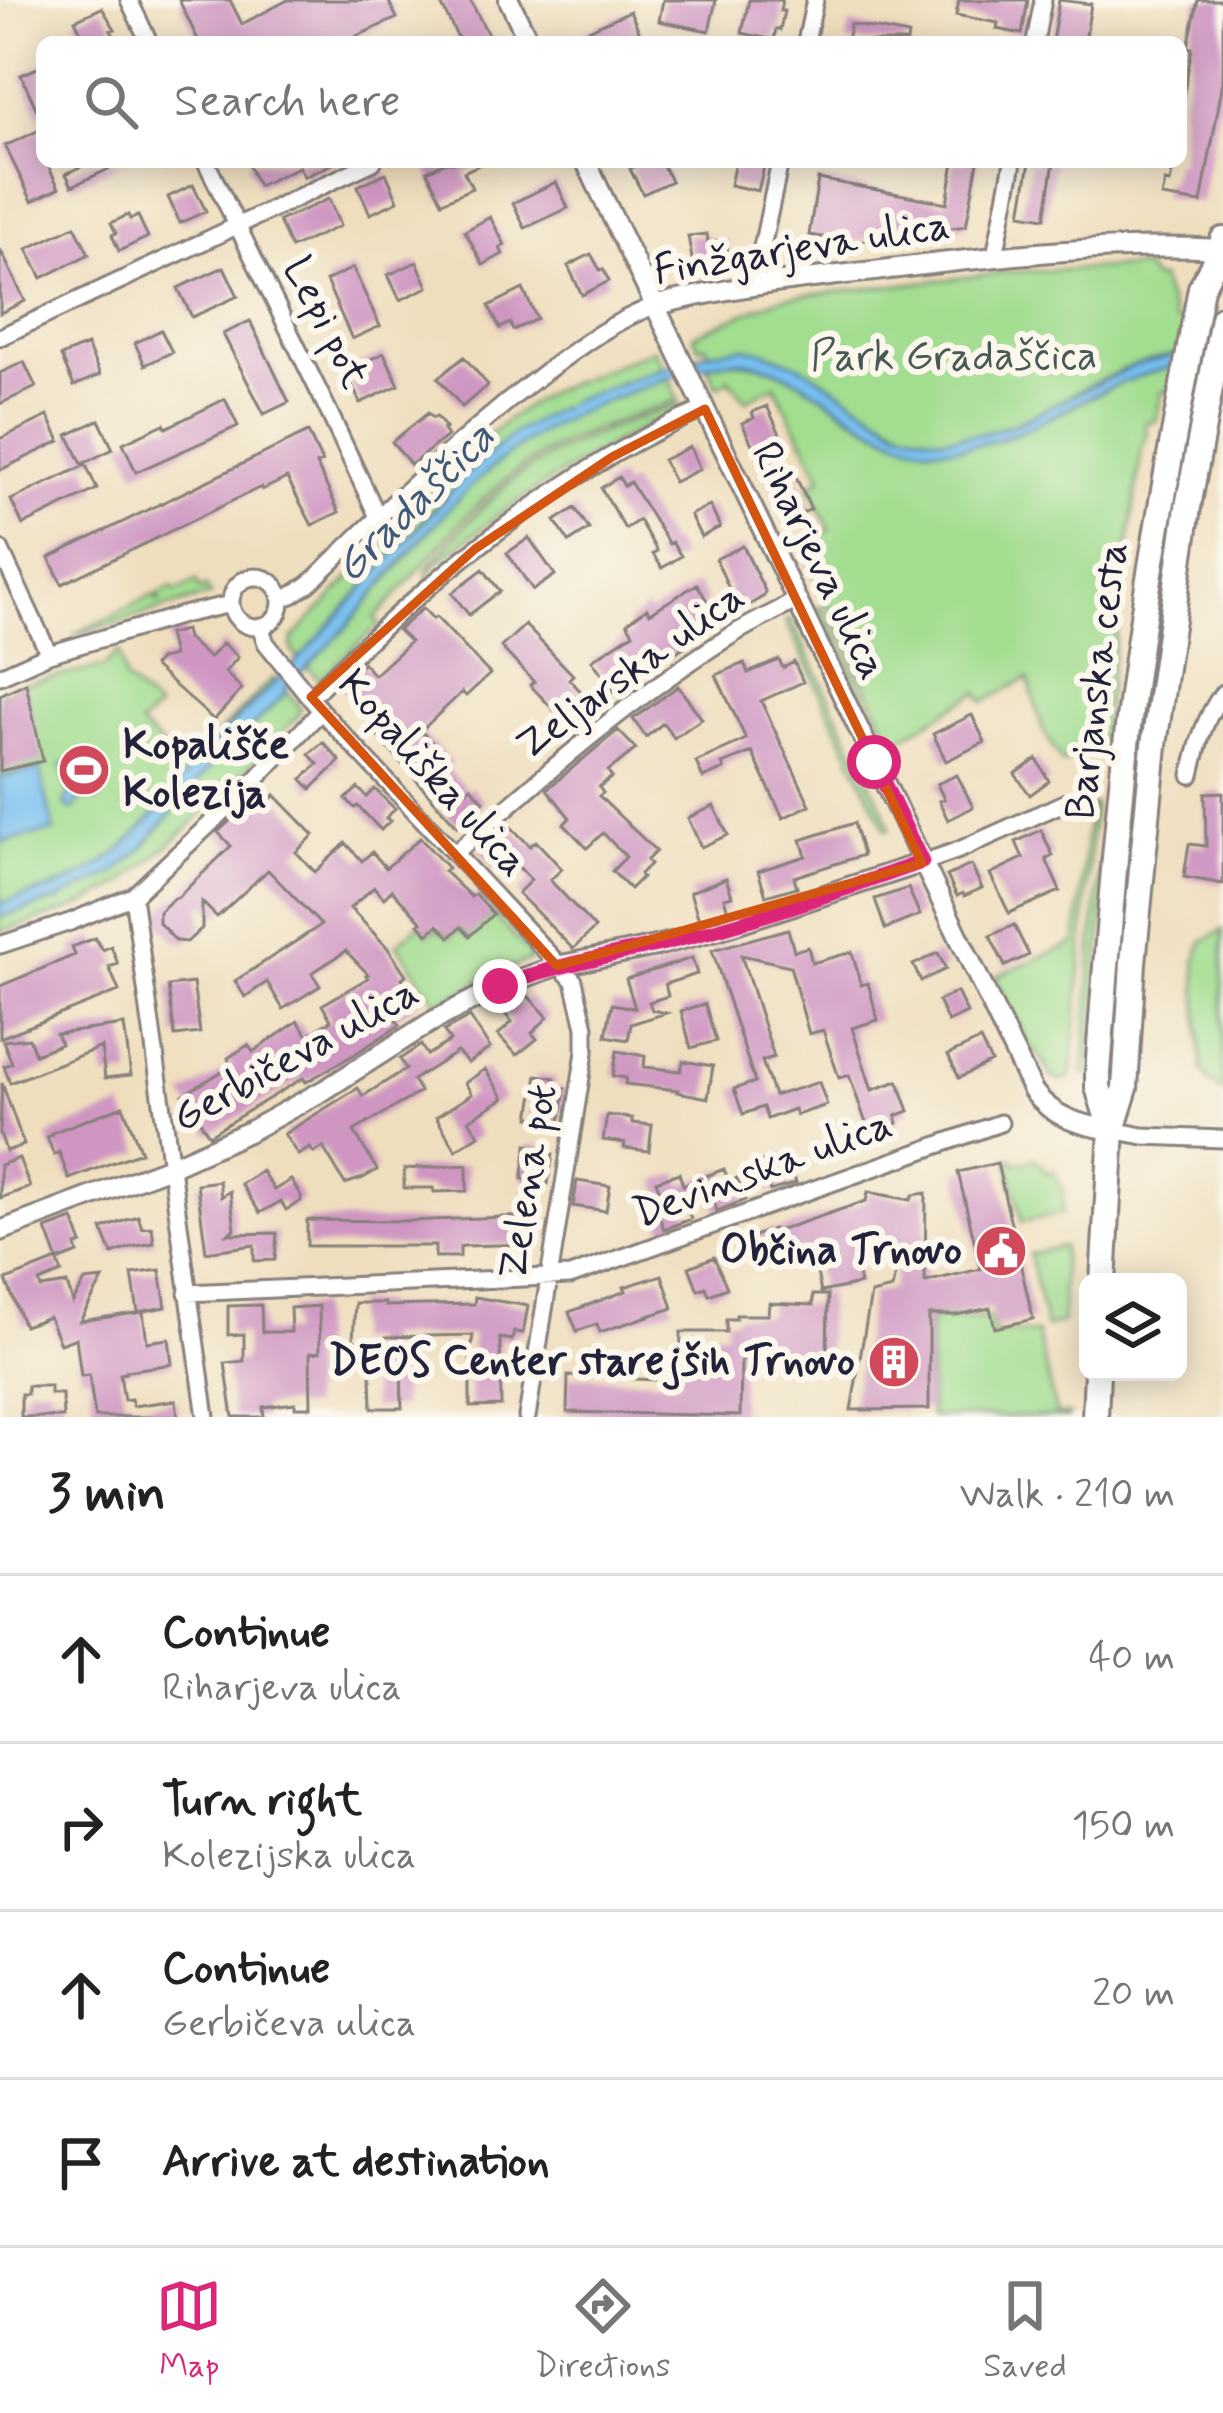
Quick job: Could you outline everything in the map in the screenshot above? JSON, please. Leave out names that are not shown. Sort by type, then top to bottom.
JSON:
[{"type":"main road","points":[[1223,246],[1223,260]]},
{"type":"main road","name":"Barjanska cesta","points":[[1112,1130],[1098,1087],[1114,861],[1141,637],[1201,288],[1223,246]]},
{"type":"main road","name":"Barjanska cesta","points":[[1103,1273],[1112,1130],[1125,1088],[1132,964],[1157,726],[1188,507],[1223,318]]},
{"type":"main road","points":[[1095,1417],[1097,1381]]},
{"type":"street","points":[[129,0],[145,36]]},
{"type":"street","points":[[509,0],[526,36]]},
{"type":"street","points":[[807,36],[815,0]]},
{"type":"street","points":[[1036,36],[1043,0]]},
{"type":"street","name":"Lepi pot","points":[[209,168],[378,517]]},
{"type":"street","points":[[0,338],[360,168]]},
{"type":"street","name":"Riharjeva ulica","points":[[589,168],[1039,1100],[1075,1123],[1112,1130]]},
{"type":"street","points":[[754,285],[779,168]]},
{"type":"street","points":[[995,256],[1011,168]]},
{"type":"street","name":"Finžgarjeva ulica","points":[[260,626],[276,617],[281,599],[309,584],[453,447],[525,387],[625,317],[654,306],[754,285],[995,256],[1223,246]]},
{"type":"street","points":[[0,945],[134,896],[244,792],[311,697],[428,587],[475,549],[701,400]]},
{"type":"street","points":[[0,549],[49,654]]},
{"type":"street","points":[[260,626],[241,622],[231,604],[234,589],[253,577],[268,580],[281,599]]},
{"type":"street","name":"Zeljarska ulica","points":[[455,853],[662,683],[735,633],[797,600]]},
{"type":"street","points":[[0,676],[49,654],[231,604]]},
{"type":"street","name":"Kopališka ulica","points":[[260,626],[266,643],[311,697],[557,966]]},
{"type":"street","points":[[1191,775],[1203,726],[1223,693]]},
{"type":"street","points":[[922,862],[1066,802]]},
{"type":"street","name":"Gerbičeva ulica","points":[[0,1231],[170,1167],[250,1131],[472,999],[557,966],[717,930],[922,862]]},
{"type":"street","points":[[134,896],[206,1417]]},
{"type":"street","name":"Zelena pot","points":[[527,1417],[585,1052],[585,1027],[574,981],[557,966]]},
{"type":"street","name":"Devinska ulica","points":[[187,1294],[570,1276],[1000,1123]]},
{"type":"street","points":[[1112,1130],[1223,1139]]},
{"type":"highlighted area","points":[[705,409],[922,863],[557,966],[311,697],[475,549],[612,457]]},
{"type":"green space","name":"Park Gradaščica","points":[[1138,267],[1152,279],[1160,279],[1175,321],[1223,319],[1223,344],[1133,366],[1019,421],[971,436],[915,433],[794,363],[754,351],[709,352],[706,346],[699,347],[693,335],[781,298],[1010,272]]},
{"type":"green space","points":[[654,349],[664,367],[575,399],[514,433],[469,472],[299,660],[292,650],[293,638],[485,439],[549,392]]},
{"type":"green space","points":[[1223,355],[1223,387],[1162,392],[1156,421],[1144,426],[1148,432],[1100,750],[1062,763],[1042,728],[1028,678],[984,702],[978,692],[893,743],[800,544],[830,530],[809,485],[822,478],[775,386],[746,400],[729,379],[716,384],[707,366],[734,362],[783,373],[896,439],[952,448],[1008,438],[1131,378]]},
{"type":"green space","points":[[669,378],[678,400],[579,436],[524,466],[446,538],[375,618],[380,624],[319,679],[307,667],[467,487],[529,439],[574,413]]},
{"type":"green space","points":[[680,404],[683,412],[659,426],[651,423],[574,465],[502,512],[434,565],[428,580],[426,570],[466,524],[529,468],[592,436]]},
{"type":"green space","points":[[1180,465],[1147,738],[1136,737],[1145,666]]},
{"type":"green space","points":[[196,581],[210,595],[73,635],[154,595],[160,600],[158,594],[172,587],[175,592]]},
{"type":"green space","points":[[822,606],[891,751],[885,753],[816,609]]},
{"type":"green space","points":[[791,619],[890,829],[886,830],[786,621]]},
{"type":"green space","name":"Kopališče Kolezija","points":[[119,651],[125,680],[157,709],[140,726],[185,767],[273,678],[276,681],[206,749],[119,852],[77,878],[0,903],[0,695],[26,683],[104,667]]},
{"type":"green space","points":[[287,692],[301,708],[298,716],[185,831],[122,884],[76,908],[0,932],[0,917],[56,901],[116,872],[141,850],[203,775]]},
{"type":"green space","points":[[1112,747],[1118,748],[1089,1075],[1083,1074]]},
{"type":"green space","points":[[1094,804],[1072,1073],[1062,1081],[1053,1078],[1031,1049],[995,976],[1076,943],[1089,807]]},
{"type":"green space","points":[[493,914],[530,960],[437,1003],[397,944],[419,924],[428,934],[443,931],[450,937],[459,929],[468,937]]},
{"type":"green space","points":[[1223,930],[1223,1091],[1210,1083],[1202,1069],[1196,960],[1203,941]]},
{"type":"green space","points":[[1014,1159],[1015,1164],[1035,1159],[1049,1174],[1054,1171],[1062,1189],[1063,1213],[1022,1222],[1008,1160]]},
{"type":"green space","points":[[1062,1246],[1063,1322],[1046,1328],[1029,1254]]},
{"type":"green space","points":[[930,1318],[990,1318],[994,1334],[1037,1333],[1057,1416],[1068,1417],[930,1417]]},
{"type":"water","points":[[1223,344],[1223,355],[1131,379],[1029,428],[971,446],[922,446],[897,439],[780,371],[742,361],[692,369],[578,413],[506,456],[457,500],[287,692],[203,775],[141,850],[116,872],[56,901],[0,917],[0,903],[63,885],[121,850],[199,757],[304,654],[469,472],[514,433],[575,399],[709,352],[743,347],[801,366],[898,428],[940,438],[1010,426],[1136,365]]},
{"type":"water","points":[[88,759],[100,798],[78,801],[69,809],[64,803],[69,796],[62,764]]},
{"type":"water","points":[[40,769],[54,831],[0,843],[0,777]]},
{"type":"building","points":[[179,0],[230,0],[242,24],[288,0],[388,0],[397,18],[357,36],[196,36]]},
{"type":"building","points":[[439,0],[470,0],[489,36],[457,36]]},
{"type":"building","points":[[663,0],[716,0],[709,31],[659,21]]},
{"type":"building","points":[[749,0],[782,0],[780,11],[784,11],[775,36],[742,33]]},
{"type":"building","points":[[959,0],[1028,0],[1022,34],[997,29],[998,23],[956,15]]},
{"type":"building","points":[[1059,0],[1091,4],[1086,36],[1053,36]]},
{"type":"building","points":[[1198,0],[1223,0],[1223,81],[1201,203],[1162,197],[1173,168],[1187,168],[1187,76],[1192,48],[1188,47]]},
{"type":"building","points":[[102,8],[115,29],[111,30],[114,36],[83,36],[75,20]]},
{"type":"building","points":[[630,11],[641,36],[575,36]]},
{"type":"building","points":[[850,24],[908,35],[908,36],[848,36]]},
{"type":"building","points":[[36,69],[36,108],[21,75]]},
{"type":"building","points":[[36,132],[36,168],[49,168],[59,188],[32,201],[5,146]]},
{"type":"building","points":[[78,168],[111,168],[72,186],[66,174]]},
{"type":"building","points":[[250,168],[297,168],[258,186]]},
{"type":"building","points":[[300,168],[324,168],[304,177]]},
{"type":"building","points":[[472,168],[464,172],[472,188],[442,202],[427,171]]},
{"type":"building","points":[[664,168],[671,181],[643,194],[630,169]]},
{"type":"building","points":[[734,168],[764,168],[758,191],[730,185]]},
{"type":"building","points":[[953,168],[977,168],[966,226],[852,242],[809,235],[818,179],[947,203]]},
{"type":"building","points":[[1029,168],[1053,168],[1045,218],[1021,214]]},
{"type":"building","points":[[386,173],[398,201],[370,214],[358,186]]},
{"type":"building","points":[[556,182],[568,208],[525,228],[513,203]]},
{"type":"building","points":[[193,185],[206,211],[180,223],[168,197]]},
{"type":"building","points":[[329,199],[340,226],[291,248],[279,221]]},
{"type":"building","points":[[128,215],[130,219],[138,216],[148,237],[119,251],[111,223]]},
{"type":"building","points":[[490,217],[505,245],[500,248],[503,254],[483,265],[465,231]]},
{"type":"building","points":[[75,226],[89,254],[42,278],[27,249]]},
{"type":"building","points":[[707,234],[708,242],[727,240],[728,273],[695,276],[688,236]]},
{"type":"building","points":[[0,249],[25,301],[0,313]]},
{"type":"building","points":[[591,254],[609,281],[582,295],[568,266]]},
{"type":"building","points":[[417,262],[428,287],[400,300],[388,275]]},
{"type":"building","points":[[224,267],[238,296],[192,317],[178,288]]},
{"type":"building","points":[[353,268],[380,326],[352,339],[326,281]]},
{"type":"building","points":[[523,289],[537,319],[513,330],[510,323],[500,328],[489,306]]},
{"type":"building","points":[[250,321],[289,402],[264,414],[223,334]]},
{"type":"building","points":[[161,330],[172,352],[145,365],[135,343]]},
{"type":"building","points":[[87,345],[100,375],[74,386],[61,356]]},
{"type":"building","points":[[384,353],[399,385],[360,403],[346,371]]},
{"type":"building","points":[[464,357],[488,385],[462,407],[438,378]]},
{"type":"building","points":[[24,362],[36,387],[0,404],[0,373]]},
{"type":"building","points":[[225,399],[238,426],[136,472],[123,443]]},
{"type":"building","points":[[767,406],[780,434],[766,442],[781,473],[792,469],[811,509],[796,516],[792,508],[784,512],[742,423]]},
{"type":"building","points":[[428,413],[446,428],[447,436],[411,465],[392,442]]},
{"type":"building","points":[[48,416],[60,441],[0,470],[0,439]]},
{"type":"building","points":[[99,420],[113,449],[82,464],[68,435]]},
{"type":"building","points":[[308,432],[322,462],[316,464],[339,512],[312,525],[287,478],[62,584],[49,558]]},
{"type":"building","points":[[690,447],[700,469],[674,482],[663,460]]},
{"type":"building","points":[[86,465],[97,489],[23,525],[11,500]]},
{"type":"building","points":[[619,477],[624,486],[630,482],[681,556],[662,568],[639,520],[625,529],[601,488]]},
{"type":"building","points":[[710,506],[720,527],[701,537],[690,515]]},
{"type":"building","points":[[575,508],[589,529],[569,542],[555,521]]},
{"type":"building","points":[[529,538],[555,575],[533,590],[507,553]]},
{"type":"building","points":[[743,546],[765,591],[738,612],[726,593],[730,591],[716,559]]},
{"type":"building","points":[[483,569],[500,591],[469,615],[452,593]]},
{"type":"building","points":[[697,584],[715,626],[615,693],[592,660],[633,633],[627,623],[647,608],[650,613]]},
{"type":"building","points":[[423,608],[490,674],[466,696],[462,692],[421,731],[451,763],[446,768],[484,801],[457,826],[371,729],[376,724],[340,686],[363,663],[374,675],[410,642],[398,630]]},
{"type":"building","points":[[525,625],[573,675],[569,679],[594,705],[570,727],[501,647]]},
{"type":"building","points":[[185,630],[187,638],[209,658],[223,643],[238,657],[225,672],[242,689],[214,720],[153,666],[173,656],[168,634]]},
{"type":"building","points":[[779,660],[783,668],[794,662],[803,682],[761,701],[810,805],[783,818],[752,752],[703,778],[696,762],[746,739],[716,675],[744,663],[748,673]]},
{"type":"building","name":"Kopališče Kolezija","points":[[26,683],[43,761],[0,771],[0,695]]},
{"type":"building","points":[[678,686],[702,719],[674,738],[663,723],[646,737],[633,719]]},
{"type":"building","points":[[972,715],[985,742],[946,761],[933,734]]},
{"type":"building","points":[[618,730],[636,749],[608,771],[612,777],[599,787],[603,793],[599,796],[656,851],[630,889],[612,871],[626,857],[603,833],[587,848],[564,824],[570,818],[547,789]]},
{"type":"building","points":[[323,742],[340,761],[311,789],[302,779],[318,764],[309,754]]},
{"type":"building","points":[[1037,759],[1049,781],[1030,795],[1015,774]]},
{"type":"building","points":[[957,775],[973,807],[948,820],[937,784]]},
{"type":"building","points":[[358,788],[367,797],[375,789],[395,809],[381,830],[346,799]]},
{"type":"building","points":[[1223,792],[1223,884],[1184,877],[1189,844],[1206,846],[1205,793]]},
{"type":"building","points":[[259,794],[268,802],[275,795],[314,835],[296,852],[315,872],[346,843],[362,861],[372,852],[386,868],[420,838],[448,868],[444,871],[493,914],[470,936],[461,927],[450,937],[438,925],[428,934],[392,890],[384,898],[374,887],[350,908],[387,947],[418,1002],[394,1018],[400,1025],[355,1054],[306,1082],[303,1078],[209,1135],[183,1095],[231,1066],[228,1058],[248,1045],[253,1052],[298,1021],[308,1036],[331,1020],[322,1005],[368,978],[346,951],[312,973],[320,986],[283,1009],[267,982],[245,997],[235,981],[321,925],[268,870],[217,917],[202,902],[202,928],[187,942],[176,941],[159,923],[159,912],[231,846],[218,832]]},
{"type":"building","points":[[714,806],[728,835],[701,847],[688,818]]},
{"type":"building","points":[[507,823],[530,846],[536,841],[562,869],[550,880],[595,928],[573,949],[518,893],[531,880],[508,856],[496,868],[478,849]]},
{"type":"building","points":[[854,823],[863,855],[794,877],[797,887],[766,896],[758,871],[806,856],[801,840]]},
{"type":"building","points":[[1041,830],[1053,856],[1046,859],[1060,891],[1009,913],[990,874],[1023,858],[1016,842]]},
{"type":"building","points":[[971,865],[982,888],[957,896],[947,876]]},
{"type":"building","points":[[726,878],[732,896],[724,898],[728,910],[699,920],[690,892]]},
{"type":"building","points":[[908,888],[920,915],[885,929],[875,899]]},
{"type":"building","points":[[1014,925],[1029,955],[1005,966],[990,936]]},
{"type":"building","points":[[788,929],[794,951],[808,947],[812,963],[852,952],[861,985],[868,983],[878,1020],[852,1028],[872,1090],[898,1081],[909,1111],[896,1116],[898,1123],[867,1126],[849,1075],[839,1078],[823,1030],[809,1034],[790,966],[741,955],[774,1057],[762,1061],[774,1096],[819,1082],[827,1105],[796,1115],[794,1109],[767,1119],[763,1107],[743,1114],[734,1089],[755,1082],[712,950]]},
{"type":"building","points":[[95,938],[103,950],[111,946],[118,964],[109,967],[119,991],[0,1038],[0,986],[75,955],[72,947]]},
{"type":"building","points":[[938,953],[946,969],[921,981],[913,965]]},
{"type":"building","points":[[692,958],[697,974],[665,984],[668,996],[649,1002],[652,1010],[666,1013],[631,1024],[628,1040],[606,1036],[612,1004],[635,1008],[626,979]]},
{"type":"building","points":[[193,983],[200,1033],[175,1036],[168,986]]},
{"type":"building","points":[[957,992],[967,1013],[948,1022],[938,1001]]},
{"type":"building","points":[[528,996],[548,1017],[532,1033],[537,1039],[517,1055],[498,1035],[512,1022],[504,1012]]},
{"type":"building","points":[[705,1004],[716,1041],[691,1048],[681,1011]]},
{"type":"building","points":[[470,1017],[490,1048],[468,1063],[457,1052],[413,1080],[420,1092],[354,1131],[377,1170],[345,1184],[323,1147],[298,1155],[284,1134],[358,1088],[363,1096],[406,1069],[400,1059],[421,1045],[427,1055],[450,1041],[444,1031]]},
{"type":"building","points":[[124,1025],[131,1075],[105,1078],[101,1047],[10,1083],[4,1066],[12,1063],[3,1041],[29,1038],[35,1054],[61,1044],[56,1034]]},
{"type":"building","points":[[980,1040],[991,1062],[959,1078],[948,1055]]},
{"type":"building","points":[[617,1051],[645,1056],[644,1067],[681,1071],[683,1061],[713,1066],[708,1098],[625,1084],[626,1078],[613,1076]]},
{"type":"building","points":[[485,1069],[504,1098],[469,1120],[479,1135],[456,1150],[436,1117],[472,1094],[465,1083]]},
{"type":"building","points":[[537,1075],[555,1078],[553,1087],[565,1089],[560,1122],[530,1117]]},
{"type":"building","points":[[2,1083],[24,1145],[6,1151],[0,1133]]},
{"type":"building","points":[[123,1106],[141,1152],[69,1179],[59,1152],[54,1155],[47,1137]]},
{"type":"building","points":[[607,1115],[652,1125],[649,1151],[603,1140]]},
{"type":"building","points":[[527,1145],[553,1154],[548,1184],[522,1179]]},
{"type":"building","points":[[786,1154],[796,1183],[770,1191],[760,1163]]},
{"type":"building","points":[[19,1158],[30,1187],[0,1198],[0,1165]]},
{"type":"building","points":[[997,1163],[1033,1319],[995,1328],[990,1308],[929,1315],[929,1409],[851,1410],[871,1294],[892,1289],[898,1261],[853,1253],[860,1284],[821,1292],[814,1258],[804,1261],[801,1249],[753,1268],[743,1240],[866,1201],[868,1192],[911,1200],[913,1195],[926,1193],[925,1282],[981,1269],[958,1172]]},
{"type":"building","points":[[467,1165],[467,1191],[404,1188],[404,1169]]},
{"type":"building","points":[[724,1169],[729,1182],[737,1178],[745,1200],[717,1211],[712,1195],[686,1206],[691,1219],[664,1229],[653,1201],[662,1197],[656,1181],[679,1173],[683,1185]]},
{"type":"building","points":[[262,1171],[274,1190],[291,1180],[301,1201],[286,1210],[281,1201],[260,1213],[241,1184]]},
{"type":"building","points":[[219,1181],[221,1197],[230,1191],[235,1229],[228,1234],[277,1233],[275,1260],[254,1261],[254,1245],[206,1252],[197,1184]]},
{"type":"building","points":[[577,1181],[610,1186],[606,1211],[573,1206]]},
{"type":"building","points":[[138,1216],[142,1228],[152,1227],[154,1243],[112,1254],[102,1229]]},
{"type":"building","points":[[530,1216],[531,1244],[463,1246],[460,1257],[435,1257],[435,1246],[307,1246],[307,1220]]},
{"type":"building","points":[[73,1219],[82,1244],[76,1246],[78,1253],[58,1261],[46,1229]]},
{"type":"building","points":[[714,1257],[727,1288],[709,1295],[706,1287],[698,1290],[689,1267]]},
{"type":"building","points":[[57,1260],[62,1273],[39,1282],[41,1288],[67,1284],[73,1302],[85,1281],[103,1279],[80,1321],[143,1312],[147,1342],[169,1339],[172,1364],[120,1374],[124,1400],[131,1399],[133,1406],[176,1400],[178,1417],[95,1417],[89,1375],[81,1376],[76,1338],[60,1344],[49,1317],[24,1326],[6,1280]]},
{"type":"building","points":[[160,1270],[166,1307],[138,1312],[132,1274]]},
{"type":"building","points":[[662,1275],[673,1308],[600,1332],[597,1324],[577,1331],[569,1312]]},
{"type":"building","points":[[813,1295],[828,1295],[827,1359],[753,1355],[753,1360],[741,1360],[740,1416],[567,1412],[568,1376],[680,1381],[681,1332],[726,1332],[726,1319],[768,1315],[769,1303],[813,1305]]},
{"type":"building","points":[[475,1297],[528,1306],[523,1333],[514,1332],[512,1340],[500,1338],[501,1406],[470,1407],[473,1335],[386,1337],[386,1363],[401,1363],[402,1408],[372,1408],[370,1341],[353,1341],[355,1303],[474,1304]]},
{"type":"building","points":[[261,1305],[262,1332],[291,1332],[290,1308],[319,1306],[320,1352],[310,1353],[311,1407],[295,1407],[295,1403],[263,1407],[264,1417],[233,1417],[225,1363],[244,1361],[244,1334],[228,1335],[228,1306]]},
{"type":"building","points":[[27,1386],[50,1386],[50,1394],[62,1394],[63,1417],[21,1417],[21,1394],[27,1394]]},
{"type":"place","name":"Kopališče Kolezija","points":[[84,770]]},
{"type":"place","name":"Občina Trnovo","points":[[1001,1251]]},
{"type":"place","name":"DEOS Center starejših Trnovo","points":[[894,1362]]},
{"type":"route","points":[[500,986],[557,966],[717,930],[922,862],[874,762]]},
{"type":"water label","name":"Gradaščica","points":[[415,503]]}]
